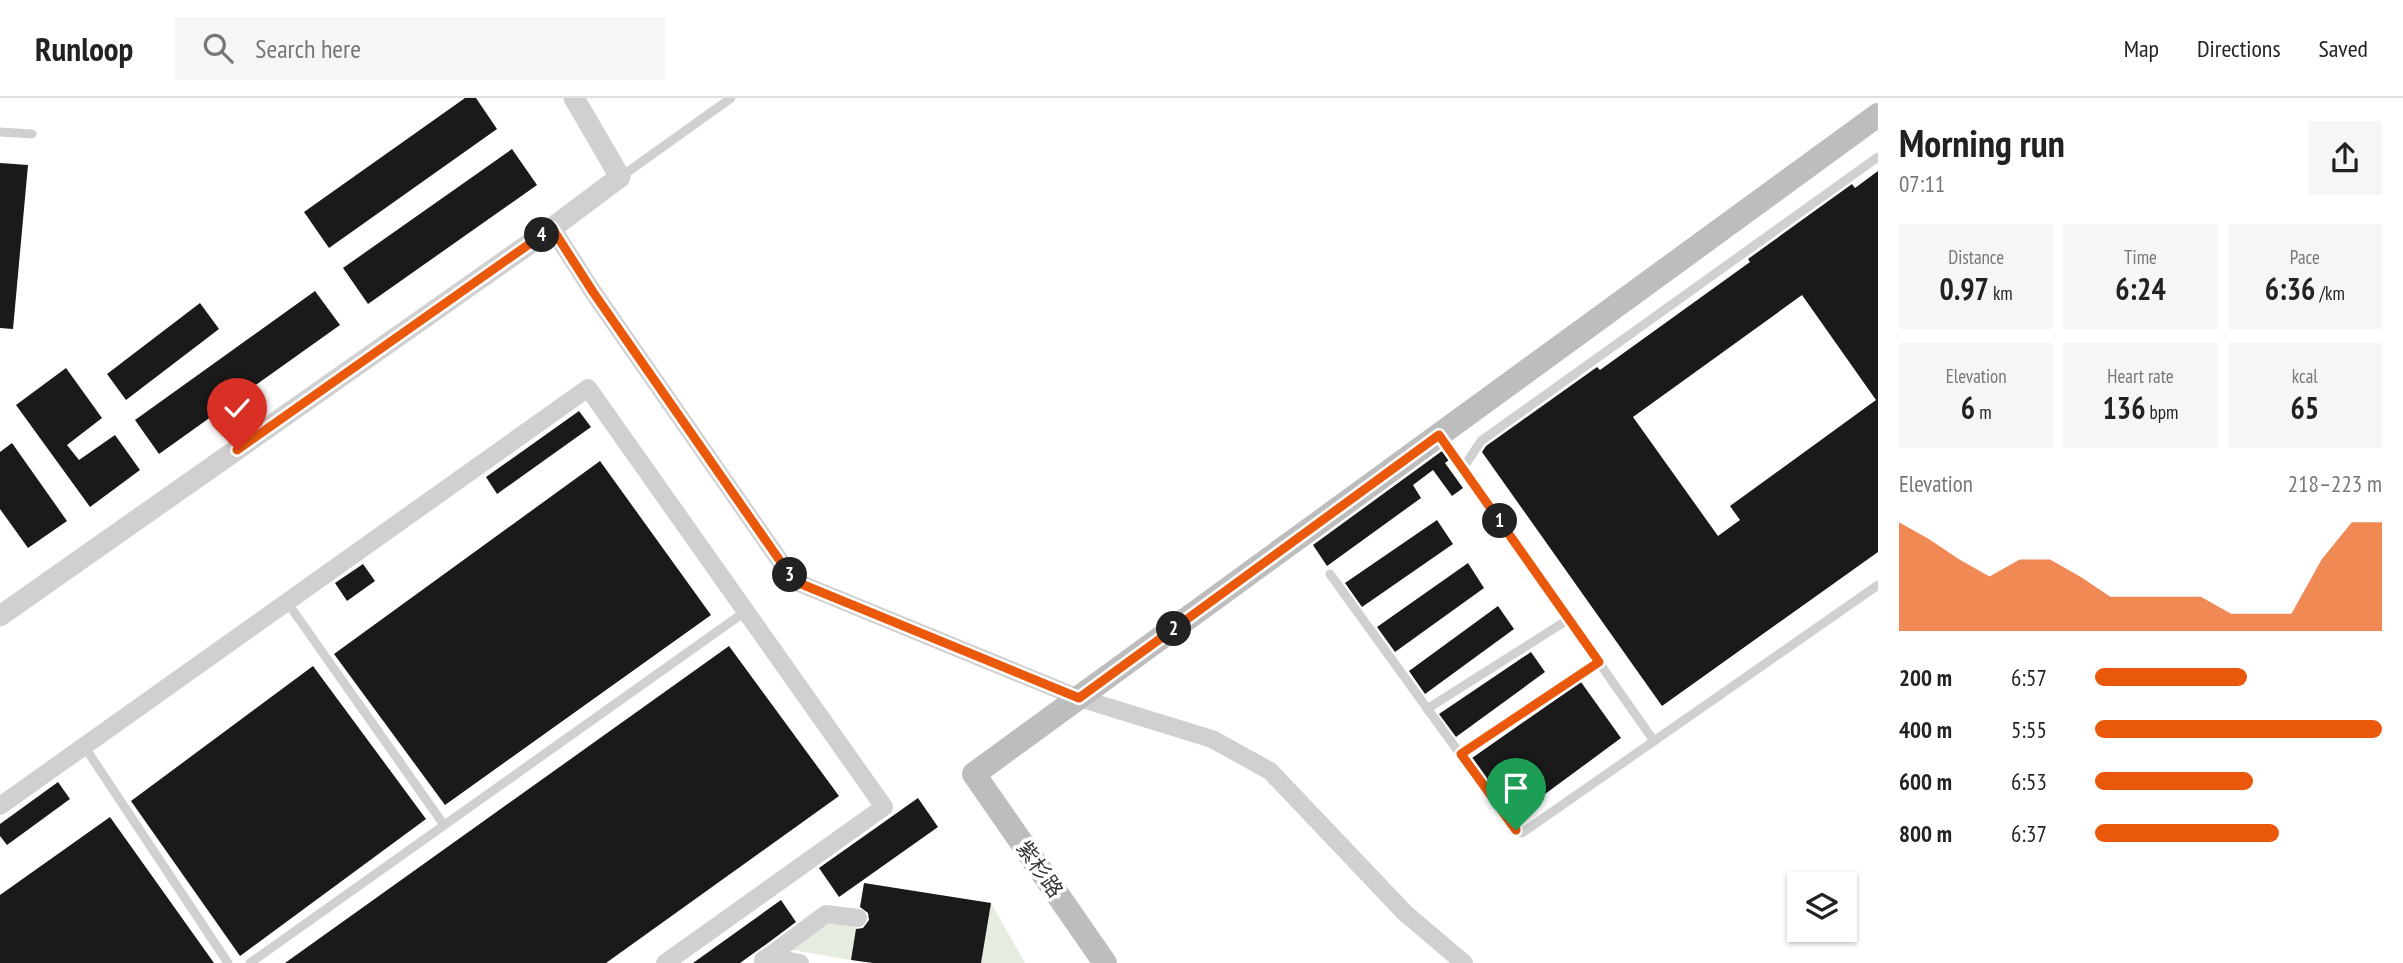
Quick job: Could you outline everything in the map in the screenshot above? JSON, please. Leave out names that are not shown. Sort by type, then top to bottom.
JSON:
[{"type":"main road","points":[[1079,698],[1878,115]]},
{"type":"main road","name":"紫杉路","points":[[1079,698],[974,775],[1105,963]]},
{"type":"street","points":[[0,616],[552,228],[620,177],[574,98]]},
{"type":"street","points":[[552,228],[593,292],[794,581],[1079,698],[1212,739],[1270,771],[1405,913],[1464,963]]},
{"type":"street","points":[[0,806],[588,388],[884,807],[665,963]]},
{"type":"street","points":[[763,960],[826,914],[858,918]]},
{"type":"street","points":[[763,960],[800,963]]},
{"type":"lane","points":[[620,177],[731,98]]},
{"type":"lane","points":[[0,132],[32,134]]},
{"type":"lane","points":[[1463,468],[1481,441],[1878,157]]},
{"type":"lane","points":[[1439,435],[1654,741]]},
{"type":"lane","points":[[1329,574],[1516,830],[1522,833],[1878,584]]},
{"type":"lane","points":[[287,602],[444,825]]},
{"type":"lane","points":[[250,963],[746,611]]},
{"type":"lane","points":[[1427,709],[1569,619]]},
{"type":"lane","points":[[1461,754],[1599,662]]},
{"type":"lane","points":[[84,746],[228,963]]},
{"type":"shaded area","points":[[991,903],[1025,963],[981,963]]},
{"type":"shaded area","points":[[825,920],[857,925],[851,960],[787,949]]},
{"type":"building","points":[[465,98],[476,98],[497,129],[329,248],[304,212]]},
{"type":"building","points":[[512,149],[537,185],[368,304],[343,268]]},
{"type":"building","points":[[0,163],[28,165],[13,329],[0,328]]},
{"type":"building","points":[[1878,171],[1878,552],[1662,706],[1482,452],[1486,446],[1597,367],[1600,370],[1750,262],[1748,259],[1852,184],[1855,188]],"holes":[[[1802,295],[1876,400],[1730,506],[1740,520],[1718,536],[1633,417]]]},
{"type":"building","points":[[315,291],[340,325],[159,454],[135,420]]},
{"type":"building","points":[[200,303],[219,329],[126,400],[107,374]]},
{"type":"building","points":[[66,368],[102,418],[67,445],[79,460],[115,435],[140,470],[90,507],[16,405]]},
{"type":"building","points":[[579,411],[591,427],[497,494],[486,477]]},
{"type":"building","points":[[12,443],[67,521],[28,548],[0,509],[0,452]]},
{"type":"building","points":[[1442,451],[1449,460],[1445,463],[1463,488],[1452,496],[1433,470],[1413,485],[1421,498],[1327,566],[1313,545]]},
{"type":"building","points":[[600,461],[711,615],[445,805],[334,654]]},
{"type":"building","points":[[1437,520],[1453,544],[1362,607],[1345,583]]},
{"type":"building","points":[[1468,563],[1484,588],[1395,652],[1377,627]]},
{"type":"building","points":[[363,564],[375,581],[347,601],[335,583]]},
{"type":"building","points":[[1498,606],[1514,629],[1425,694],[1409,671]]},
{"type":"building","points":[[729,646],[839,796],[606,963],[285,963]]},
{"type":"building","points":[[1531,652],[1545,672],[1456,737],[1439,714]]},
{"type":"building","points":[[313,666],[426,819],[240,956],[131,801]]},
{"type":"building","points":[[1581,682],[1621,738],[1514,817],[1472,758]]},
{"type":"building","points":[[58,782],[70,799],[7,845],[0,836],[0,824]]},
{"type":"building","points":[[918,798],[938,827],[839,897],[819,868]]},
{"type":"building","points":[[110,817],[214,963],[0,963],[0,895]]},
{"type":"building","points":[[864,883],[991,903],[981,963],[873,963],[851,960],[856,929],[863,928],[869,920],[868,913],[860,907]]},
{"type":"building","points":[[781,900],[796,922],[740,963],[693,963]]},
{"type":"route","points":[[237,450],[552,228],[593,292],[794,581],[1079,698],[1439,435],[1599,662],[1461,754],[1516,830]]}]
